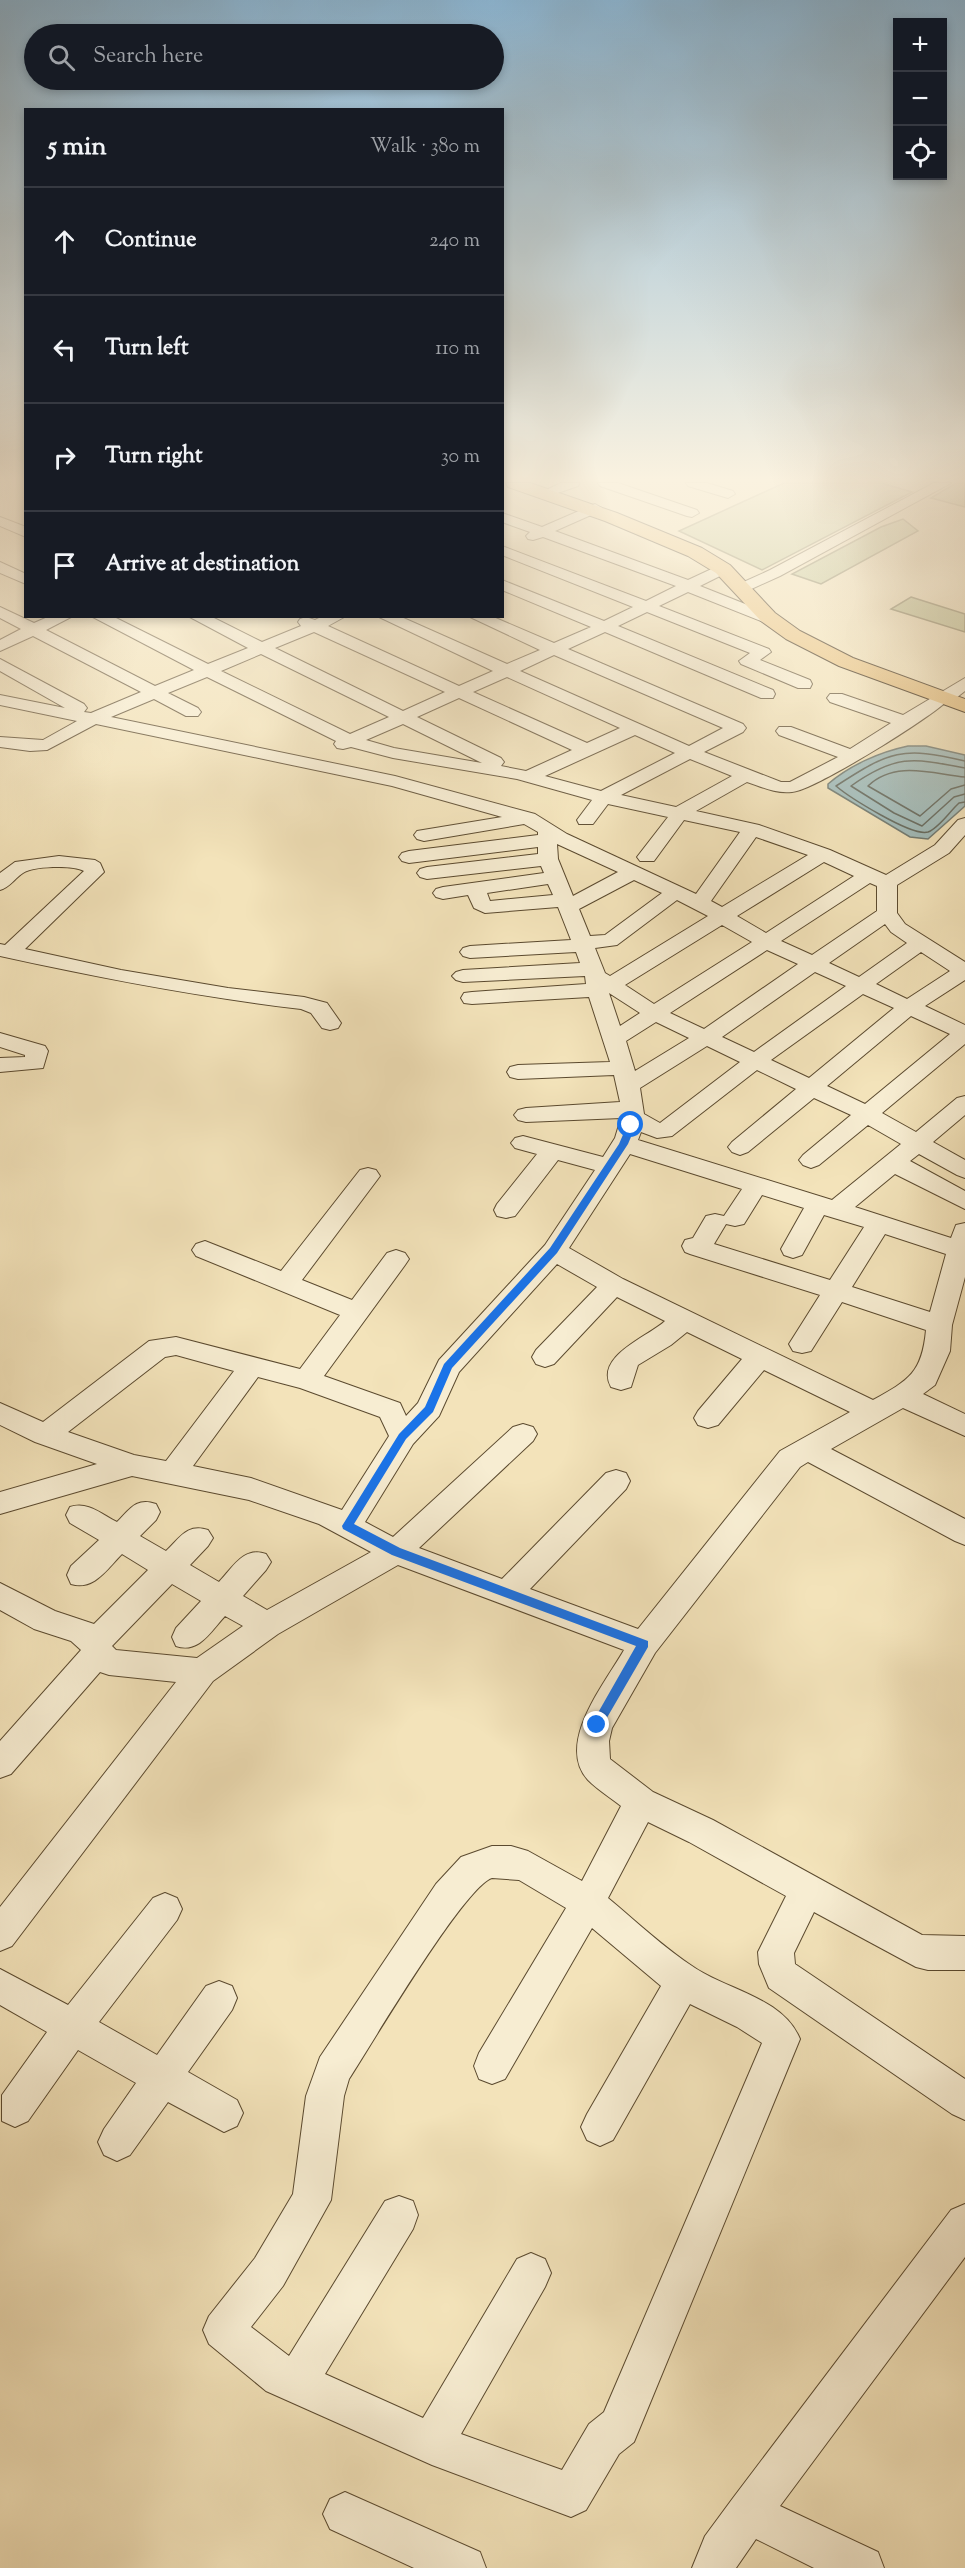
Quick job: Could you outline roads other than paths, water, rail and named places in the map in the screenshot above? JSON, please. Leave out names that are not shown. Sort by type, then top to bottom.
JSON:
[{"type":"main road","points":[[759,603],[772,620],[793,635],[846,662],[957,696]]},
{"type":"main road","points":[[765,603],[803,633],[860,659],[957,696]]},
{"type":"street","points":[[547,603],[767,694]]},
{"type":"street","points":[[638,603],[763,652],[747,661],[804,684]]},
{"type":"street","points":[[304,760],[604,627],[653,603]]},
{"type":"street","points":[[730,603],[772,620]]},
{"type":"street","points":[[0,612],[34,628],[153,694],[192,712]]},
{"type":"street","points":[[0,646],[34,628],[60,618]]},
{"type":"street","points":[[103,618],[349,741],[393,753],[523,775],[603,797],[752,829],[823,854],[887,883]]},
{"type":"street","points":[[200,618],[523,775],[635,728]]},
{"type":"street","points":[[298,618],[587,750]]},
{"type":"street","points":[[0,742],[40,747],[87,716],[153,694],[333,618]]},
{"type":"street","points":[[389,618],[690,753],[779,787],[793,787],[852,756],[905,722],[957,696]]},
{"type":"street","points":[[481,618],[737,728],[603,797],[586,820]]},
{"type":"street","points":[[0,663],[75,705],[87,716]]},
{"type":"street","points":[[836,698],[905,722]]},
{"type":"street","points":[[0,700],[304,760],[395,781],[528,818],[550,851],[567,904],[599,980],[624,1077],[632,1113],[624,1144],[554,1251],[448,1366],[429,1409],[403,1437],[347,1526]]},
{"type":"street","points":[[785,731],[852,756]]},
{"type":"street","points":[[647,857],[681,812],[746,775]]},
{"type":"street","points":[[424,836],[528,818]]},
{"type":"street","points":[[887,883],[942,849],[965,824]]},
{"type":"street","points":[[699,903],[752,829]]},
{"type":"street","points":[[443,893],[476,889],[550,851],[560,838],[699,903],[767,942],[965,1033],[811,1160]]},
{"type":"street","points":[[410,857],[550,851]]},
{"type":"street","points":[[427,873],[550,851]]},
{"type":"street","points":[[472,998],[599,980],[720,917],[823,854]]},
{"type":"street","points":[[0,884],[8,864],[82,862],[90,864],[94,872],[5,951]]},
{"type":"street","points":[[476,889],[485,907],[567,904],[632,873]]},
{"type":"street","points":[[613,1040],[869,875]]},
{"type":"street","points":[[740,1147],[909,1007],[965,971],[898,928],[886,914],[887,883]]},
{"type":"street","points":[[470,952],[610,941],[674,893]]},
{"type":"street","points":[[518,1072],[624,1077],[705,1038],[886,914]]},
{"type":"street","points":[[526,1115],[632,1113],[657,1131],[664,1131],[754,1062],[920,942]]},
{"type":"street","points":[[5,951],[121,976],[228,994],[304,1003],[319,1008],[330,1023]]},
{"type":"street","points":[[463,976],[599,980],[654,1013],[754,1062],[812,1088],[875,1106],[919,1142],[965,1170]]},
{"type":"street","points":[[0,1040],[37,1051],[35,1063],[0,1065]]},
{"type":"street","points":[[793,1249],[827,1207],[894,1162],[965,1103]]},
{"type":"street","points":[[523,1143],[608,1166]]},
{"type":"street","points":[[624,1144],[879,1223],[962,1240],[939,1325],[937,1351],[926,1378],[902,1396],[790,1459],[644,1644],[597,1725],[593,1741],[593,1758],[599,1769],[640,1802],[701,1831],[916,1950],[927,1953],[965,1953]]},
{"type":"street","points":[[506,1210],[552,1151]]},
{"type":"street","points":[[894,1162],[965,1201]]},
{"type":"street","points":[[286,1283],[368,1176]]},
{"type":"street","points":[[756,1186],[697,1247],[939,1325]]},
{"type":"street","points":[[802,1344],[879,1223]]},
{"type":"street","points":[[205,1250],[357,1312]]},
{"type":"street","points":[[554,1251],[614,1285],[874,1412]]},
{"type":"street","points":[[306,1380],[396,1259]]},
{"type":"street","points":[[545,1357],[614,1285]]},
{"type":"street","points":[[621,1380],[623,1365],[633,1353],[663,1338],[684,1319]]},
{"type":"street","points":[[45,1435],[158,1348],[176,1346],[306,1380],[390,1410],[403,1437]]},
{"type":"street","points":[[708,1418],[760,1356]]},
{"type":"street","points":[[173,1473],[253,1365]]},
{"type":"street","points":[[902,1396],[965,1426]]},
{"type":"street","points":[[0,1413],[45,1435],[132,1465],[251,1489],[329,1516],[396,1552],[644,1644]]},
{"type":"street","points":[[0,1934],[202,1672],[267,1625],[396,1552],[523,1434]]},
{"type":"street","points":[[808,1449],[965,1533]]},
{"type":"street","points":[[0,1503],[132,1465]]},
{"type":"street","points":[[507,1593],[616,1481]]},
{"type":"street","points":[[82,1575],[146,1512]]},
{"type":"street","points":[[80,1515],[267,1625]]},
{"type":"street","points":[[0,1764],[96,1649],[198,1538]]},
{"type":"street","points":[[187,1637],[256,1562]]},
{"type":"street","points":[[0,1595],[45,1620],[82,1632],[105,1660],[114,1663],[202,1672]]},
{"type":"street","points":[[492,2066],[588,1903],[640,1802]]},
{"type":"street","points":[[492,1862],[512,1862],[528,1867],[588,1903],[684,1981],[764,2023],[777,2032],[782,2041],[619,2427],[604,2439],[571,2495],[432,2444],[281,2376],[223,2331],[269,2272],[312,2200],[325,2096],[333,2070],[459,1880],[473,1868],[492,1862]]},
{"type":"street","points":[[806,1891],[776,1952],[777,1964],[782,1976],[965,2102]]},
{"type":"street","points":[[15,2108],[165,1909]]},
{"type":"street","points":[[600,2127],[684,1981]]},
{"type":"street","points":[[0,1986],[224,2113]]},
{"type":"street","points":[[117,2142],[219,1998]]},
{"type":"street","points":[[296,2383],[399,2215]]},
{"type":"street","points":[[714,2568],[720,2551],[965,2224]]},
{"type":"street","points":[[432,2444],[531,2273]]},
{"type":"street","points":[[748,2513],[861,2568]]},
{"type":"street","points":[[345,2514],[464,2568]]},
{"type":"water","points":[[908,746],[926,746],[965,755],[965,806],[928,839],[910,837],[828,788],[828,784],[856,765]]}]
